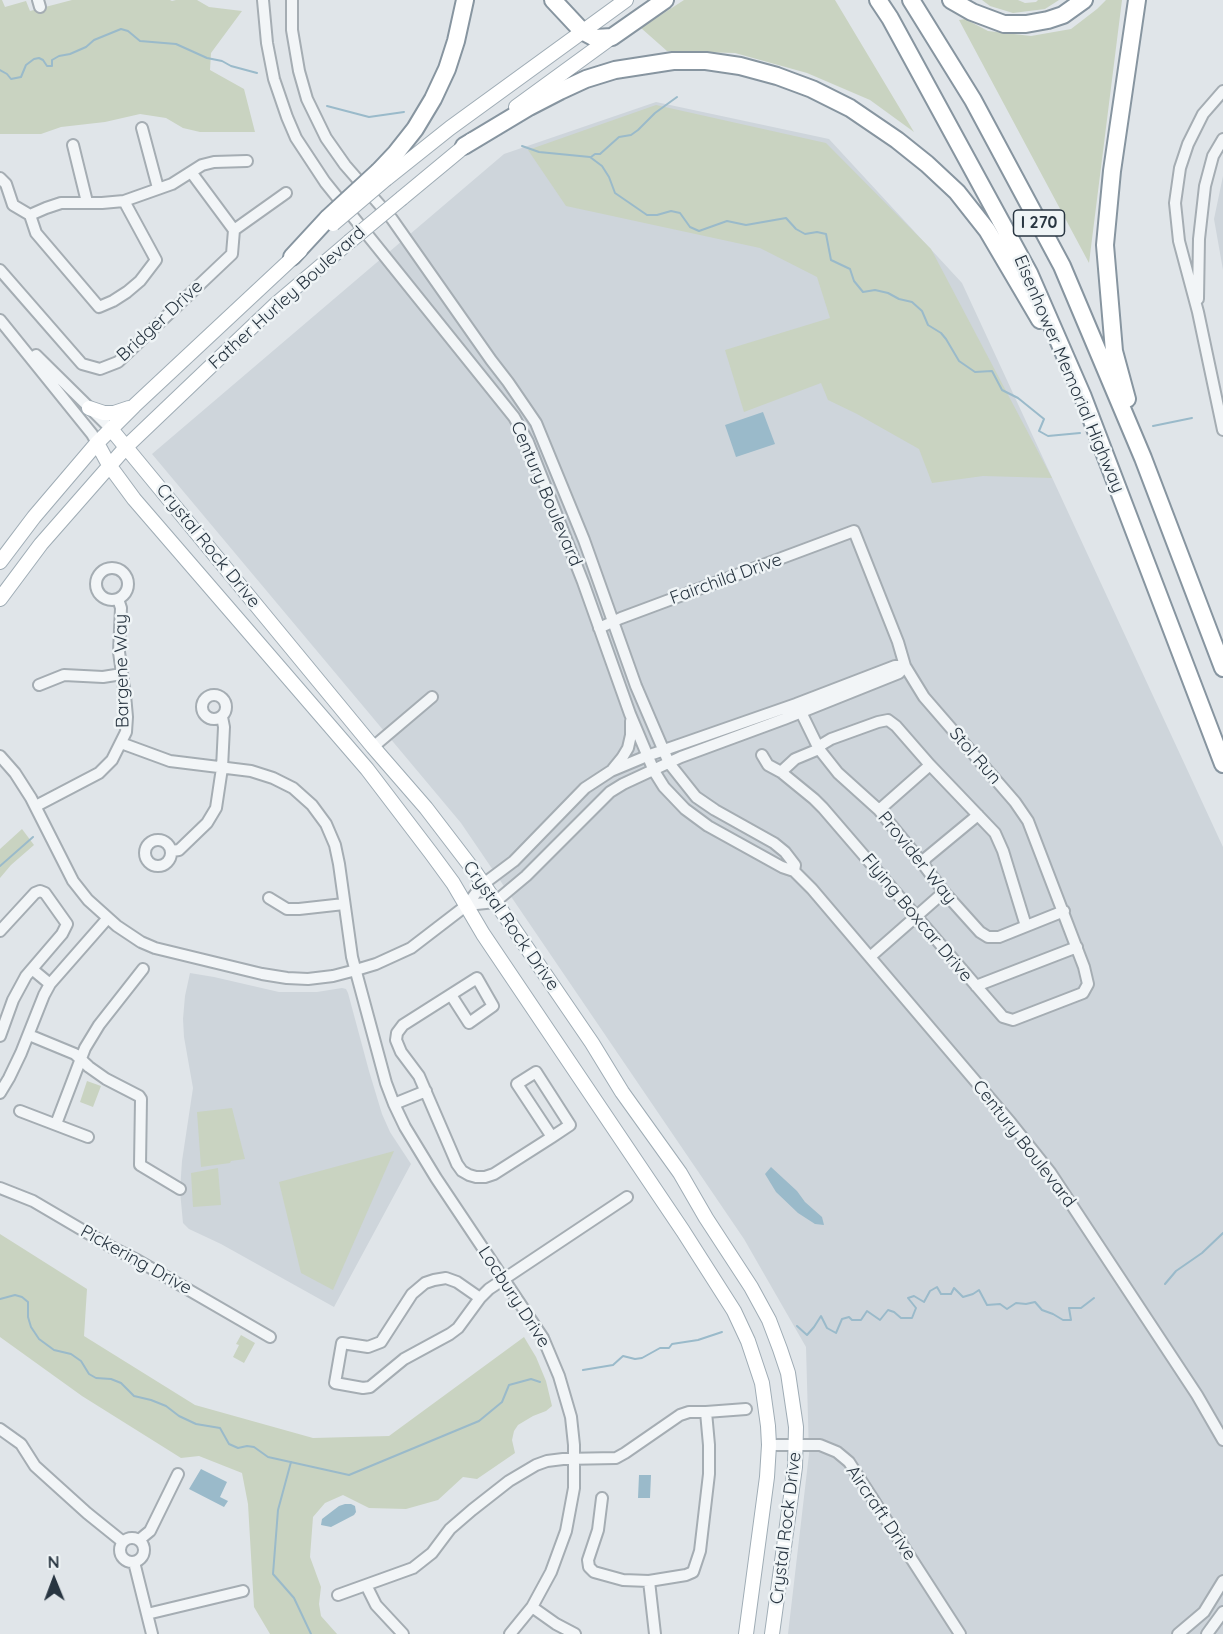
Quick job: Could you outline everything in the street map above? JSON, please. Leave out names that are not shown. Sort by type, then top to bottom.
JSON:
[{"type":"highway","points":[[292,257],[383,175],[415,129],[447,69],[465,0]]},
{"type":"highway","points":[[553,0],[582,31],[595,38],[612,37],[665,0]]},
{"type":"highway","name":"Eisenhower Memorial Highway","points":[[878,0],[1029,273],[1083,397],[1223,765]]},
{"type":"highway","name":"Eisenhower Memorial Highway","points":[[911,0],[973,100],[1062,266],[1143,458],[1223,668]]},
{"type":"highway","points":[[951,0],[972,12],[1004,24],[1026,24],[1063,15],[1084,0]]},
{"type":"highway","points":[[1137,0],[1112,171],[1106,245],[1114,351],[1143,458]]},
{"type":"highway","points":[[464,146],[560,91],[615,70],[673,61],[706,61],[740,66],[812,89],[850,108],[897,140],[957,192],[997,246],[1083,397]]},
{"type":"main road","points":[[383,175],[626,0]]},
{"type":"main road","name":"Father Hurley Boulevard","points":[[0,599],[41,544],[126,446],[276,304],[464,146],[612,37]]},
{"type":"main road","name":"Father Hurley Boulevard","points":[[0,561],[34,517],[111,429],[292,257]]},
{"type":"main road","points":[[89,408],[104,413],[114,413],[134,406]]},
{"type":"main road","name":"Crystal Rock Drive","points":[[111,429],[426,808],[495,902],[592,1043],[622,1092],[680,1173],[751,1287],[776,1336],[788,1373],[796,1427],[794,1478],[772,1634]]},
{"type":"main road","name":"Crystal Rock Drive","points":[[97,444],[134,500],[367,769],[431,853],[734,1311],[751,1348],[762,1383],[770,1445],[746,1634]]},
{"type":"street","name":"Century Boulevard","points":[[263,0],[267,43],[274,79],[296,138],[325,182],[514,417],[528,442],[583,582],[630,714],[647,756],[664,788],[685,809],[708,826],[782,867],[794,871],[870,957],[1050,1172],[1197,1395],[1223,1440]]},
{"type":"street","name":"Century Boulevard","points":[[292,0],[292,30],[296,57],[307,99],[318,124],[339,158],[392,219],[536,423],[584,540],[636,686],[669,763],[696,797],[774,843],[785,852],[795,865],[794,871]]},
{"type":"street","points":[[1223,91],[1203,114],[1188,144],[1180,168],[1175,203],[1179,241],[1198,312],[1223,430]]},
{"type":"street","points":[[142,128],[158,188]]},
{"type":"street","points":[[1198,312],[1199,239],[1205,186],[1213,156],[1223,139]]},
{"type":"street","points":[[73,146],[87,202]]},
{"type":"street","points":[[30,215],[61,203],[124,201],[172,184],[202,165],[214,162],[247,161]]},
{"type":"street","points":[[191,172],[234,230],[286,193]]},
{"type":"street","points":[[0,178],[6,184],[13,205],[30,215],[36,233],[99,307],[113,301],[140,282],[156,260],[124,201]]},
{"type":"street","name":"Bridger Drive","points":[[0,270],[82,364],[100,369],[118,362],[232,254],[234,230]]},
{"type":"street","name":"Crystal Rock Drive","points":[[1,321],[111,429]]},
{"type":"street","name":"Crystal Rock Drive","points":[[1,321],[92,434],[97,444]]},
{"type":"street","name":"Fairchild Drive","points":[[599,628],[854,531]]},
{"type":"street","name":"Stol Run","points":[[854,531],[898,642],[905,666],[924,697],[1029,821],[1064,911],[1088,984]]},
{"type":"street","name":"Bargene Way","points":[[36,806],[99,773],[112,760],[126,732],[127,717],[119,652],[121,608],[118,599]]},
{"type":"street","points":[[0,756],[15,773],[36,806],[73,881],[107,919],[141,942],[155,948],[262,974],[287,978],[333,976],[376,964],[411,948],[467,905],[482,885],[514,861],[585,788],[611,771],[647,756],[799,708],[899,673],[905,666]]},
{"type":"street","points":[[39,685],[64,675],[103,677],[122,674]]},
{"type":"street","points":[[373,747],[432,696]]},
{"type":"street","points":[[467,905],[495,902],[526,876],[610,792],[640,775],[799,708]]},
{"type":"street","name":"Provider Way","points":[[799,708],[819,749],[838,772],[879,810],[944,892],[980,932],[988,937],[999,937],[1064,911]]},
{"type":"street","points":[[611,771],[628,748],[631,735],[630,714]]},
{"type":"street","points":[[172,851],[179,850],[207,824],[216,808],[222,768],[224,727],[222,717]]},
{"type":"street","points":[[781,772],[795,759],[819,749],[831,739],[888,720],[994,834],[1003,851],[1026,926]]},
{"type":"street","name":"Locbury Drive","points":[[121,744],[170,761],[251,771],[273,778],[293,788],[312,805],[326,824],[335,845],[339,864],[352,957],[393,1104],[429,1168],[543,1338],[552,1357],[571,1417],[575,1459],[574,1488],[566,1531],[551,1572],[532,1607],[510,1634]]},
{"type":"street","name":"Flying Boxcar Drive","points":[[762,755],[768,765],[781,772],[823,808],[1004,1017],[1013,1020],[1083,993],[1088,984]]},
{"type":"street","points":[[879,810],[930,765]]},
{"type":"street","points":[[923,864],[926,858],[978,815]]},
{"type":"street","points":[[0,931],[35,893],[40,891],[45,893],[67,924],[62,934],[26,976],[13,1000],[0,1036]]},
{"type":"street","points":[[870,957],[944,892]]},
{"type":"street","points":[[269,898],[287,909],[344,904]]},
{"type":"street","points":[[0,1093],[29,1035],[50,984],[107,919]]},
{"type":"street","points":[[976,986],[1077,947]]},
{"type":"street","points":[[32,969],[50,984]]},
{"type":"street","points":[[56,1124],[85,1048],[99,1025],[143,969]]},
{"type":"street","points":[[451,995],[403,1025],[397,1033],[396,1040],[401,1052],[419,1076],[457,1164],[462,1171],[476,1178],[494,1174],[552,1137],[570,1125],[536,1072],[517,1084],[552,1137]]},
{"type":"street","points":[[29,1035],[75,1054],[106,1079],[139,1096],[141,1099],[140,1165],[180,1189]]},
{"type":"street","points":[[393,1104],[426,1091]]},
{"type":"street","points":[[20,1111],[88,1137]]},
{"type":"street","name":"Pickering Drive","points":[[0,1188],[33,1202],[270,1337]]},
{"type":"street","points":[[480,1298],[457,1282],[446,1278],[425,1283],[412,1294],[381,1342],[368,1347],[342,1343],[335,1383],[370,1387],[404,1359],[458,1328],[484,1293],[627,1197]]},
{"type":"street","points":[[338,1595],[413,1568],[432,1553],[450,1529],[470,1511],[527,1470],[547,1461],[615,1458],[625,1454],[680,1415],[689,1412],[746,1409]]},
{"type":"street","points":[[602,1498],[598,1530],[588,1560],[589,1567],[594,1572],[623,1580],[649,1581],[693,1572],[700,1551],[709,1474],[706,1412]]},
{"type":"street","points":[[0,1429],[21,1444],[35,1466],[94,1520],[123,1542]]},
{"type":"street","name":"Aircraft Drive","points":[[770,1445],[820,1445],[837,1452],[849,1462],[960,1634]]},
{"type":"street","points":[[139,1540],[150,1531],[178,1474]]},
{"type":"street","points":[[132,1538],[139,1540],[144,1547],[143,1555],[138,1561],[126,1561],[121,1556],[120,1549],[123,1542],[132,1538]]},
{"type":"street","points":[[134,1562],[152,1634]]},
{"type":"street","points":[[649,1581],[655,1634]]},
{"type":"street","points":[[1178,1634],[1204,1612],[1223,1581]]},
{"type":"street","points":[[366,1585],[376,1605],[403,1634]]},
{"type":"street","points":[[147,1614],[243,1591]]},
{"type":"street","points":[[532,1607],[575,1634]]},
{"type":"street","points":[[1207,1634],[1223,1612]]},
{"type":"shaded area","points":[[656,102],[829,139],[962,283],[1223,847],[1223,1634],[788,1634],[809,1454],[806,1347],[744,1239],[461,823],[152,454],[504,154]]},
{"type":"shaded area","points":[[1223,176],[1223,270],[1214,219]]},
{"type":"shaded area","points":[[190,973],[279,992],[317,992],[342,988],[348,993],[382,1114],[390,1132],[411,1164],[334,1307],[221,1244],[189,1229],[183,1223],[180,1191],[182,1161],[193,1088],[183,1019]]},
{"type":"green space","points":[[0,0],[5,7],[26,1],[30,11],[72,0],[197,0],[209,7],[242,11],[211,53],[210,70],[244,89],[255,132],[200,132],[183,128],[166,118],[140,114],[105,122],[61,127],[41,134],[0,134]]},
{"type":"green space","points":[[684,0],[835,0],[914,132],[870,100],[807,73],[735,53],[667,51],[641,28]]},
{"type":"green space","points":[[982,0],[1018,0],[1025,3],[1038,0],[1059,0],[1045,9],[1013,13],[990,6]]},
{"type":"green space","points":[[1106,0],[1122,0],[1089,263],[959,20],[965,19],[988,31],[1031,36],[1071,29]]},
{"type":"green space","points":[[656,105],[826,143],[931,249],[1052,478],[983,476],[932,483],[919,449],[828,400],[821,383],[744,412],[725,350],[830,318],[817,277],[760,248],[566,206],[528,150]]},
{"type":"green space","points":[[22,829],[34,845],[0,878],[0,849]]},
{"type":"green space","points":[[87,1081],[101,1086],[93,1107],[80,1102]]},
{"type":"green space","points":[[232,1108],[245,1159],[201,1167],[197,1112]]},
{"type":"green space","points":[[394,1151],[333,1290],[301,1273],[279,1182]]},
{"type":"green space","points":[[218,1168],[221,1205],[193,1207],[191,1173]]},
{"type":"green space","points":[[0,1234],[87,1289],[84,1336],[195,1405],[313,1438],[389,1436],[524,1337],[546,1381],[552,1406],[518,1425],[512,1440],[515,1453],[477,1479],[463,1477],[438,1500],[406,1509],[369,1508],[343,1495],[325,1503],[313,1517],[310,1557],[321,1587],[319,1604],[321,1616],[337,1634],[270,1634],[254,1607],[248,1504],[242,1473],[199,1456],[181,1458],[82,1396],[0,1337]]},
{"type":"green space","points":[[241,1335],[255,1343],[244,1363],[233,1357]]},
{"type":"water","points":[[763,412],[775,444],[736,457],[725,425]]},
{"type":"water","points":[[771,1167],[822,1217],[824,1225],[815,1224],[798,1213],[776,1192],[765,1174]]},
{"type":"water","points":[[201,1469],[227,1482],[220,1497],[228,1501],[224,1507],[189,1489]]},
{"type":"water","points":[[639,1475],[651,1475],[650,1498],[638,1498]]},
{"type":"water","points":[[345,1504],[355,1506],[354,1515],[331,1527],[321,1525],[322,1519]]},
{"type":"waterway","points":[[0,70],[11,79],[21,77],[26,65],[34,59],[39,58],[47,66],[52,66],[52,60],[59,56],[70,54],[86,47],[94,40],[121,29],[128,31],[140,41],[176,44],[207,58],[257,73]]},
{"type":"waterway","points":[[591,157],[600,154],[619,137],[631,135],[677,97]]},
{"type":"waterway","points":[[327,106],[369,117],[404,112]]},
{"type":"waterway","points":[[522,146],[539,152],[590,157],[602,166],[615,193],[647,215],[671,211],[680,213],[690,227],[699,231],[727,221],[746,225],[786,218],[796,229],[805,234],[817,232],[826,234],[831,260],[850,269],[854,281],[863,292],[875,290],[912,302],[922,311],[928,325],[946,339],[959,361],[975,372],[992,371],[1002,390],[1018,398],[1044,419],[1039,431],[1048,436],[1080,433]]},
{"type":"waterway","points":[[1153,426],[1192,418]]},
{"type":"waterway","points":[[0,866],[33,837]]},
{"type":"waterway","points":[[1165,1284],[1176,1271],[1202,1253],[1223,1233]]},
{"type":"waterway","points":[[797,1326],[807,1335],[821,1316],[827,1328],[836,1333],[842,1319],[849,1317],[852,1320],[861,1320],[867,1311],[880,1320],[888,1310],[901,1318],[912,1318],[916,1308],[908,1298],[914,1296],[924,1302],[930,1291],[937,1287],[941,1294],[951,1294],[954,1288],[963,1297],[979,1290],[987,1305],[1000,1304],[1007,1309],[1016,1303],[1035,1302],[1042,1310],[1063,1320],[1071,1320],[1069,1308],[1081,1308],[1094,1298]]},
{"type":"waterway","points":[[0,1299],[15,1295],[22,1297],[28,1302],[28,1317],[39,1339],[54,1350],[71,1354],[81,1361],[89,1374],[96,1378],[111,1379],[121,1383],[134,1396],[166,1406],[179,1416],[196,1424],[220,1428],[229,1444],[238,1448],[254,1447],[268,1457],[349,1475],[479,1421],[502,1402],[509,1385],[531,1379],[540,1382]]},
{"type":"waterway","points":[[583,1370],[613,1365],[623,1356],[642,1358],[660,1348],[669,1348],[672,1344],[698,1340],[722,1332]]},
{"type":"waterway","points":[[291,1462],[278,1510],[273,1574],[294,1598],[311,1634]]}]
